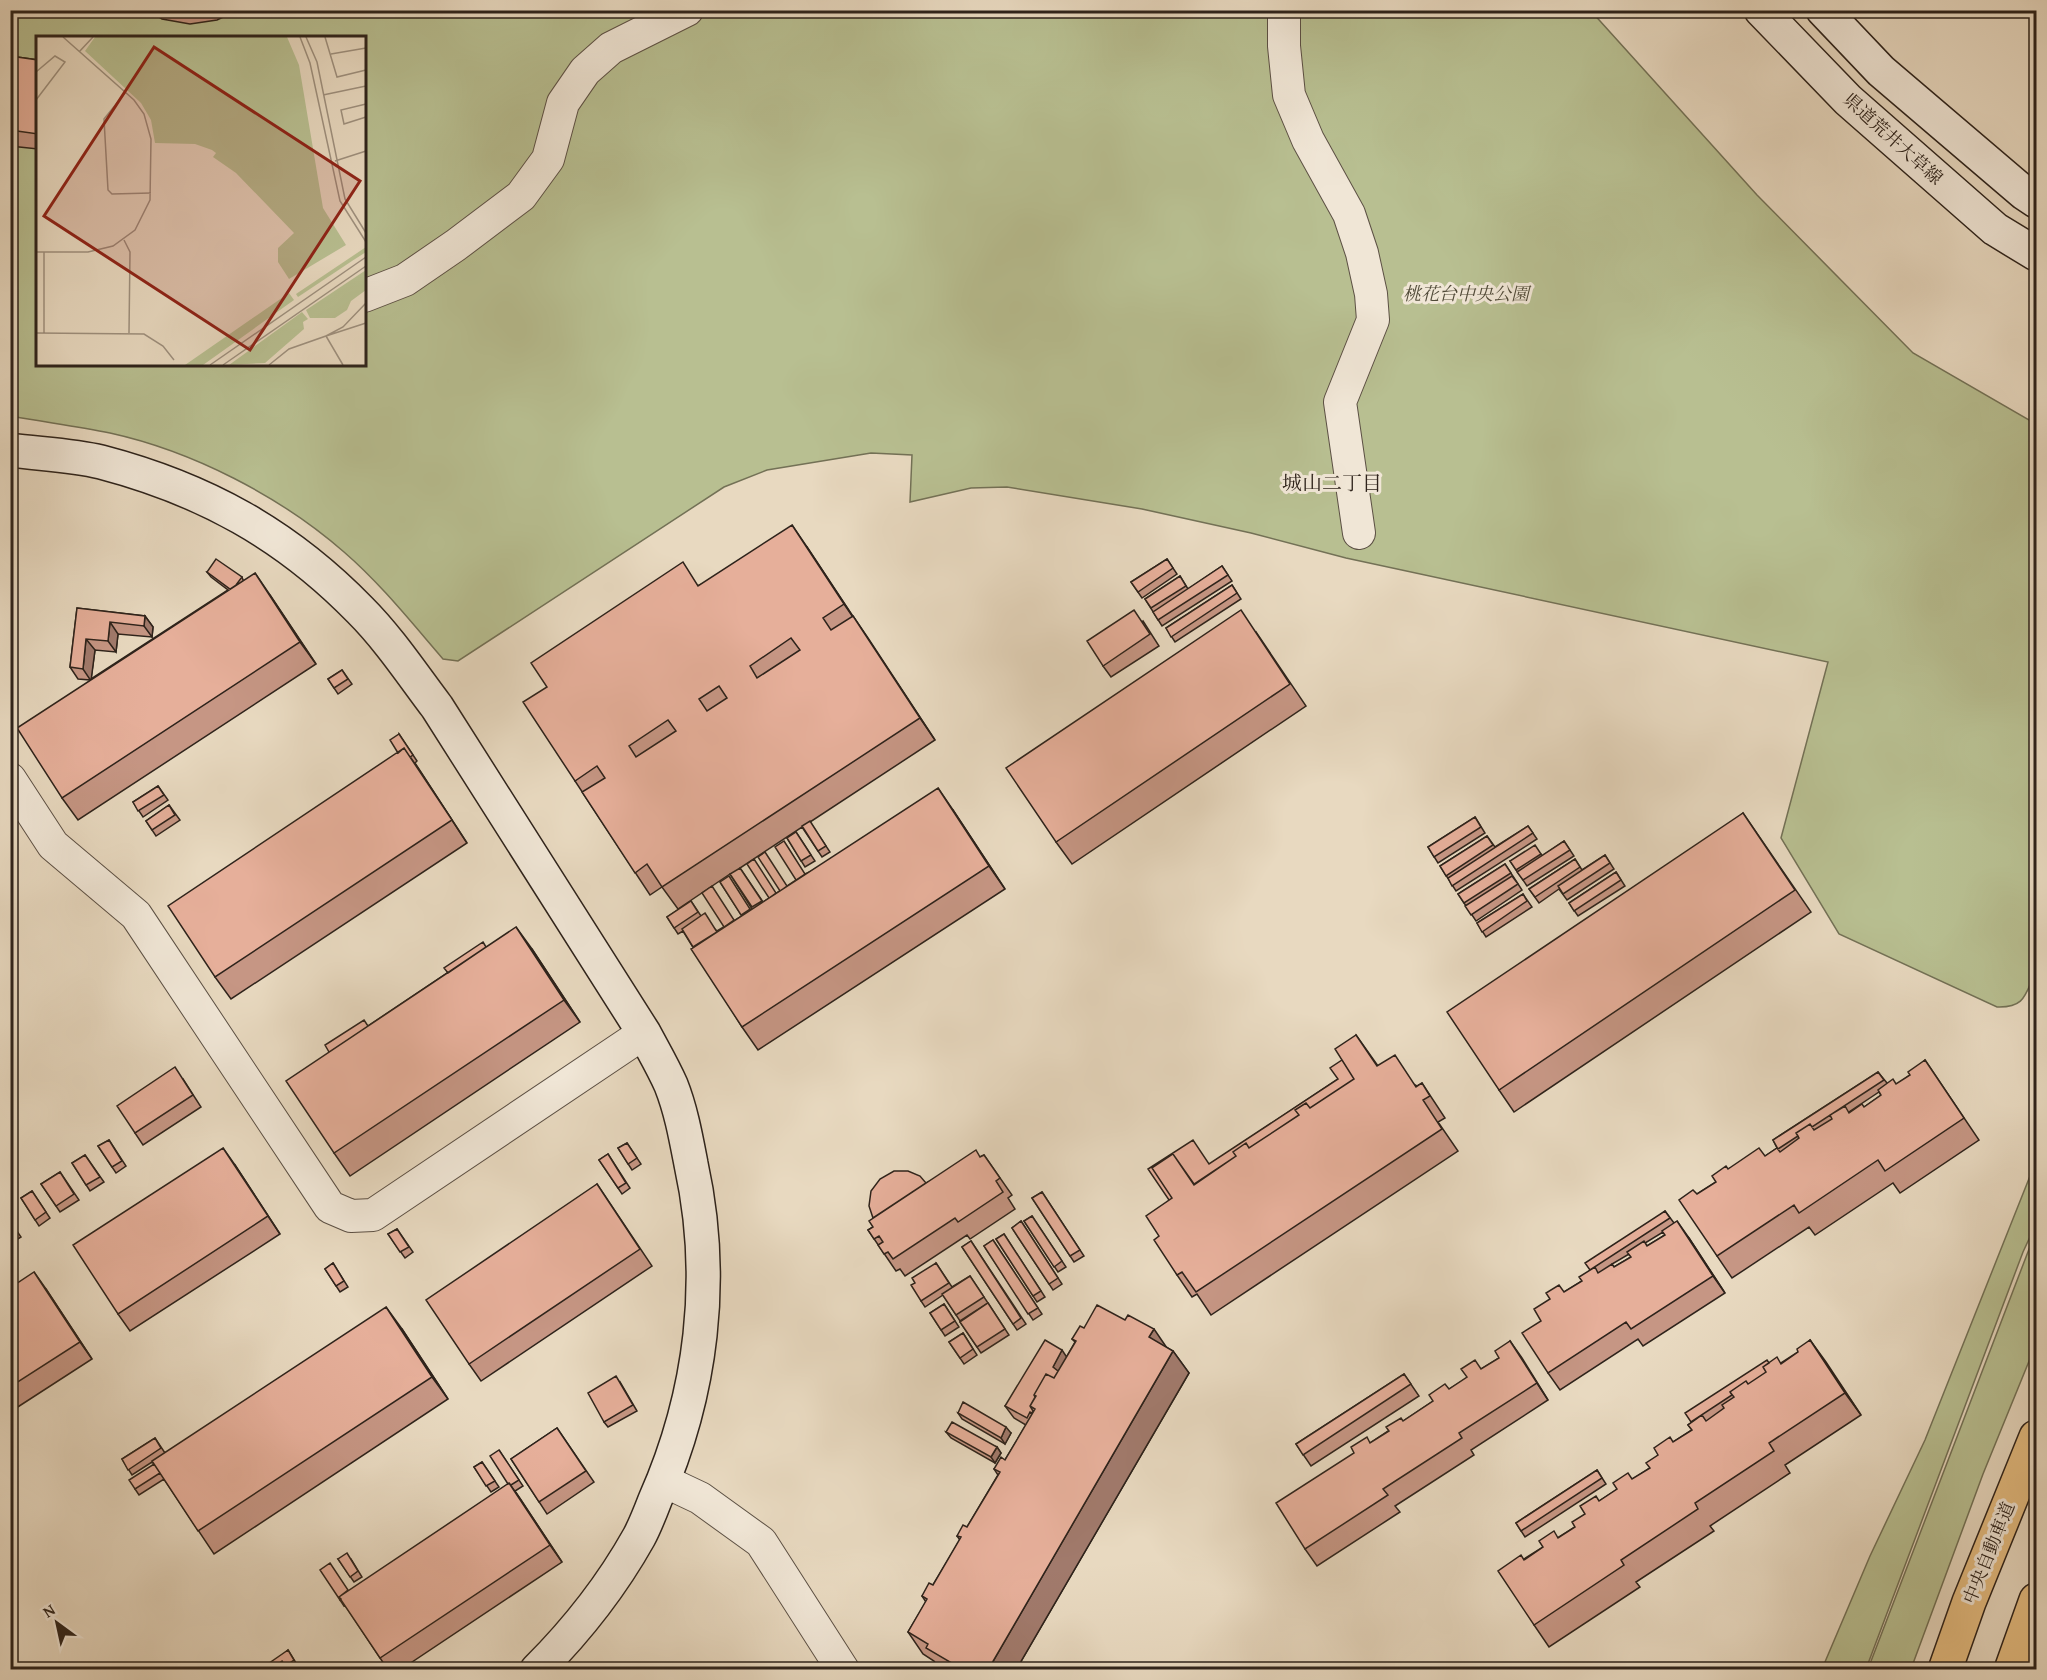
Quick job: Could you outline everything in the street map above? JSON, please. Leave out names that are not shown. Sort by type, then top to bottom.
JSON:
[{"type":"highway","name":"中央自動車道","points":[[1945,1670],[1969,1602],[2037,1437]]},
{"type":"highway","points":[[2011,1670],[2037,1600]]},
{"type":"street","points":[[366,295],[405,280],[521,196],[548,159],[563,103],[585,71],[611,48],[687,10]]},
{"type":"street","points":[[1284,10],[1284,46],[1289,95],[1308,140],[1349,214],[1362,253],[1371,294],[1373,320],[1340,402],[1359,533]]},
{"type":"street","name":"県道荒井大草線","points":[[1761,10],[1848,100],[1995,229],[2037,254]]},
{"type":"street","points":[[1823,10],[1881,71],[2024,193],[2037,201]]},
{"type":"street","points":[[10,450],[99,462],[186,490],[237,513],[281,541],[323,574],[362,611],[437,706],[644,1033],[671,1086],[684,1130],[696,1187],[703,1243],[703,1304],[691,1397],[664,1481],[639,1536],[614,1578],[586,1617],[537,1670]]},
{"type":"street","points":[[10,779],[53,845],[136,915],[330,1207],[351,1216],[373,1215],[644,1033]]},
{"type":"street","points":[[664,1481],[700,1498],[761,1542],[843,1670]]},
{"type":"green space","name":"桃花台中央公園","points":[[10,11],[1591,11],[1757,195],[1913,353],[2036,424],[2036,971],[2026,993],[2019,1002],[2007,1007],[1997,1007],[1839,934],[1781,838],[1828,662],[1346,558],[1251,533],[1142,509],[1007,487],[971,488],[910,502],[912,455],[871,453],[767,470],[724,487],[458,661],[443,659],[358,564],[292,512],[234,478],[172,451],[98,431],[11,416]]},
{"type":"green space","points":[[2036,1161],[2036,1224],[2023,1252],[1866,1669],[1822,1669],[1870,1556],[1925,1440]]},
{"type":"green space","points":[[2036,1231],[2036,1344],[1983,1474],[1911,1669],[1868,1669]]},
{"type":"building","points":[[10,56],[36,60],[36,134],[10,130]]},
{"type":"building","points":[[792,525],[844,604],[823,618],[831,630],[853,616],[920,718],[662,887],[647,864],[635,873],[582,792],[605,778],[597,766],[575,781],[523,702],[547,687],[531,663],[683,562],[698,586]],"holes":[[[791,638],[800,650],[757,678],[750,666]],[[719,686],[727,698],[707,711],[699,699]],[[668,720],[676,731],[636,757],[629,746]]]},
{"type":"building","points":[[216,559],[242,577],[230,589],[207,572]]},
{"type":"building","points":[[1167,559],[1173,568],[1138,592],[1131,582]]},
{"type":"building","points":[[1222,566],[1228,575],[1158,620],[1153,612]]},
{"type":"building","points":[[255,573],[300,642],[62,798],[17,728]]},
{"type":"building","points":[[1180,576],[1186,586],[1151,608],[1145,599]]},
{"type":"building","points":[[1232,585],[1237,593],[1171,637],[1166,628]]},
{"type":"building","points":[[77,608],[145,616],[144,626],[110,622],[108,641],[86,639],[83,669],[70,667]]},
{"type":"building","points":[[1134,610],[1150,634],[1103,666],[1087,641]]},
{"type":"building","points":[[1241,610],[1290,684],[1056,842],[1006,768]]},
{"type":"building","points":[[342,670],[348,679],[334,688],[328,679]]},
{"type":"building","points":[[399,734],[413,755],[410,757],[404,748],[398,753],[390,740]]},
{"type":"building","points":[[404,748],[452,820],[215,977],[168,906]]},
{"type":"building","points":[[158,786],[164,795],[138,811],[133,802]]},
{"type":"building","points":[[938,788],[989,866],[742,1027],[691,949]]},
{"type":"building","points":[[169,805],[175,815],[152,830],[146,821]]},
{"type":"building","points":[[1743,813],[1795,890],[1499,1090],[1447,1012]]},
{"type":"building","points":[[1475,817],[1481,827],[1434,857],[1428,847]]},
{"type":"building","points":[[810,821],[826,846],[818,851],[802,826]]},
{"type":"building","points":[[1528,826],[1533,833],[1452,886],[1448,878]]},
{"type":"building","points":[[796,832],[811,855],[801,861],[787,838]]},
{"type":"building","points":[[1487,836],[1493,845],[1446,876],[1440,866]]},
{"type":"building","points":[[784,841],[805,874],[796,880],[775,847]]},
{"type":"building","points":[[1564,841],[1570,850],[1523,880],[1517,872]]},
{"type":"building","points":[[1535,845],[1541,854],[1516,870],[1510,861]]},
{"type":"building","points":[[765,852],[787,886],[780,891],[758,857]]},
{"type":"building","points":[[1605,855],[1610,863],[1563,894],[1558,886]]},
{"type":"building","points":[[754,859],[776,893],[769,898],[747,864]]},
{"type":"building","points":[[1575,859],[1580,867],[1535,897],[1529,889]]},
{"type":"building","points":[[1505,864],[1511,873],[1464,903],[1458,894]]},
{"type":"building","points":[[740,868],[762,901],[752,907],[730,874]]},
{"type":"building","points":[[1616,872],[1621,880],[1574,911],[1569,903]]},
{"type":"building","points":[[729,876],[750,909],[741,915],[720,882]]},
{"type":"building","points":[[1512,876],[1518,884],[1471,915],[1465,906]]},
{"type":"building","points":[[712,886],[734,920],[724,927],[702,893]]},
{"type":"building","points":[[1523,894],[1527,901],[1482,932],[1477,923]]},
{"type":"building","points":[[691,901],[698,912],[674,928],[667,917]]},
{"type":"building","points":[[705,913],[717,932],[693,947],[682,929]]},
{"type":"building","points":[[516,927],[564,1000],[334,1153],[286,1081]]},
{"type":"building","points":[[483,942],[486,947],[448,973],[444,968]]},
{"type":"building","points":[[364,1020],[368,1026],[329,1052],[325,1045]]},
{"type":"building","points":[[1356,1035],[1377,1066],[1395,1055],[1416,1087],[1422,1083],[1430,1096],[1423,1100],[1442,1129],[1196,1292],[1182,1272],[1177,1275],[1154,1240],[1159,1236],[1146,1216],[1172,1198],[1152,1168],[1173,1154],[1194,1185],[1236,1156],[1233,1152],[1246,1143],[1249,1148],[1299,1115],[1295,1110],[1306,1103],[1310,1108],[1354,1079],[1335,1049]]},
{"type":"building","points":[[1342,1060],[1354,1079],[1310,1108],[1306,1103],[1295,1110],[1299,1115],[1249,1148],[1246,1143],[1233,1152],[1236,1156],[1194,1184],[1173,1154],[1152,1168],[1172,1198],[1169,1200],[1148,1169],[1193,1140],[1209,1164],[1338,1079],[1330,1068]]},
{"type":"building","points":[[1925,1060],[1964,1118],[1885,1171],[1878,1160],[1799,1213],[1794,1205],[1717,1256],[1679,1200],[1693,1190],[1697,1194],[1716,1182],[1712,1176],[1726,1166],[1728,1169],[1759,1148],[1765,1156],[1777,1148],[1780,1152],[1799,1138],[1796,1133],[1810,1124],[1814,1130],[1832,1119],[1830,1115],[1845,1106],[1849,1113],[1862,1104],[1864,1107],[1881,1095],[1878,1090],[1893,1079],[1896,1084],[1910,1075],[1908,1072]]},
{"type":"building","points":[[175,1067],[193,1095],[135,1133],[117,1106]]},
{"type":"building","points":[[1878,1072],[1884,1080],[1812,1127],[1810,1124],[1796,1133],[1798,1136],[1778,1149],[1773,1140]]},
{"type":"building","points":[[109,1140],[122,1161],[112,1167],[98,1146]]},
{"type":"building","points":[[627,1143],[637,1158],[628,1164],[618,1148]]},
{"type":"building","points":[[223,1148],[268,1216],[118,1314],[73,1245]]},
{"type":"building","points":[[976,1150],[980,1157],[984,1155],[1000,1178],[996,1181],[1003,1192],[958,1222],[955,1218],[893,1259],[888,1252],[884,1254],[878,1245],[883,1242],[879,1236],[874,1239],[868,1230],[873,1227],[869,1221]]},
{"type":"building","points":[[608,1154],[626,1183],[618,1188],[599,1160]]},
{"type":"building","points":[[85,1155],[100,1177],[86,1185],[72,1163]]},
{"type":"building","points":[[894,1171],[908,1171],[920,1176],[926,1183],[873,1218],[869,1206],[871,1191],[880,1179]]},
{"type":"building","points":[[60,1172],[74,1194],[56,1206],[41,1184]]},
{"type":"building","points":[[597,1184],[640,1249],[469,1364],[426,1300]]},
{"type":"building","points":[[32,1191],[46,1212],[35,1220],[21,1198]]},
{"type":"building","points":[[1042,1192],[1080,1250],[1070,1256],[1032,1198]]},
{"type":"building","points":[[1665,1211],[1670,1218],[1590,1270],[1585,1263]]},
{"type":"building","points":[[1032,1216],[1062,1261],[1054,1267],[1024,1221]]},
{"type":"building","points":[[10,1221],[17,1231],[10,1235]]},
{"type":"building","points":[[1021,1221],[1058,1278],[1049,1284],[1012,1228]]},
{"type":"building","points":[[1677,1221],[1713,1276],[1631,1329],[1626,1322],[1548,1373],[1522,1333],[1541,1321],[1534,1309],[1550,1299],[1546,1293],[1559,1285],[1564,1292],[1582,1281],[1579,1277],[1595,1267],[1598,1273],[1612,1264],[1614,1267],[1631,1257],[1627,1252],[1644,1241],[1647,1246],[1665,1235],[1662,1231]]},
{"type":"building","points":[[397,1229],[409,1247],[400,1252],[388,1234]]},
{"type":"building","points":[[1004,1234],[1041,1291],[1033,1296],[996,1239]]},
{"type":"building","points":[[993,1240],[1038,1308],[1028,1314],[984,1246]]},
{"type":"building","points":[[971,1241],[1021,1318],[1013,1324],[962,1247]]},
{"type":"building","points":[[333,1263],[344,1281],[336,1286],[325,1269]]},
{"type":"building","points":[[936,1263],[949,1283],[921,1301],[911,1285],[915,1283],[912,1278]]},
{"type":"building","points":[[34,1272],[80,1342],[10,1387],[10,1288]]},
{"type":"building","points":[[970,1276],[984,1297],[956,1315],[942,1294]]},
{"type":"building","points":[[988,1303],[1005,1329],[977,1347],[960,1322]]},
{"type":"building","points":[[944,1304],[955,1321],[941,1330],[930,1313]]},
{"type":"building","points":[[1097,1305],[1125,1320],[1128,1315],[1154,1329],[1149,1337],[1173,1351],[988,1670],[974,1670],[962,1663],[960,1668],[926,1648],[928,1644],[908,1632],[927,1599],[922,1596],[929,1583],[933,1585],[961,1537],[957,1536],[963,1525],[967,1527],[1000,1472],[994,1469],[1001,1457],[1005,1460],[1035,1409],[1030,1406],[1046,1374],[1054,1378],[1076,1341],[1072,1339],[1080,1326],[1084,1328]]},
{"type":"building","points":[[386,1307],[432,1377],[198,1531],[152,1461]]},
{"type":"building","points":[[963,1333],[973,1349],[960,1358],[949,1342]]},
{"type":"building","points":[[1045,1340],[1062,1350],[1053,1367],[1058,1371],[1054,1378],[1046,1374],[1030,1406],[1033,1411],[1027,1418],[1005,1406]]},
{"type":"building","points":[[1810,1340],[1845,1393],[1769,1443],[1774,1451],[1695,1503],[1698,1509],[1621,1560],[1624,1565],[1534,1625],[1498,1571],[1521,1555],[1524,1560],[1543,1547],[1539,1541],[1554,1531],[1558,1538],[1575,1527],[1572,1522],[1585,1514],[1580,1506],[1596,1496],[1599,1501],[1617,1489],[1613,1483],[1628,1473],[1632,1479],[1650,1468],[1646,1463],[1658,1455],[1654,1448],[1670,1437],[1673,1442],[1692,1430],[1688,1425],[1702,1415],[1706,1421],[1724,1408],[1722,1405],[1734,1397],[1730,1392],[1746,1381],[1748,1384],[1766,1372],[1763,1367],[1777,1357],[1781,1364]]},
{"type":"building","points":[[1510,1341],[1537,1383],[1459,1433],[1462,1438],[1383,1489],[1388,1495],[1305,1549],[1276,1503],[1354,1453],[1351,1447],[1367,1437],[1370,1443],[1389,1431],[1386,1427],[1401,1418],[1403,1421],[1433,1401],[1429,1395],[1445,1384],[1449,1389],[1467,1377],[1461,1369],[1475,1360],[1481,1369],[1499,1358],[1495,1351]]},
{"type":"building","points":[[1767,1360],[1769,1363],[1763,1367],[1766,1372],[1748,1384],[1746,1381],[1730,1392],[1732,1395],[1691,1422],[1685,1413]]},
{"type":"building","points":[[1404,1374],[1411,1384],[1303,1455],[1296,1444]]},
{"type":"building","points":[[616,1376],[633,1405],[604,1422],[588,1393]]},
{"type":"building","points":[[963,1402],[1006,1427],[1001,1438],[958,1413]]},
{"type":"building","points":[[952,1422],[997,1447],[991,1457],[946,1432]]},
{"type":"building","points":[[557,1428],[586,1471],[539,1502],[511,1459]]},
{"type":"building","points":[[155,1438],[161,1448],[128,1470],[122,1459]]},
{"type":"building","points":[[499,1450],[519,1480],[511,1485],[508,1484],[490,1456]]},
{"type":"building","points":[[482,1462],[495,1481],[486,1486],[474,1467]]},
{"type":"building","points":[[154,1464],[160,1473],[135,1489],[129,1480]]},
{"type":"building","points":[[1597,1470],[1602,1478],[1521,1531],[1516,1523]]},
{"type":"building","points":[[509,1483],[550,1545],[380,1658],[339,1597]]},
{"type":"building","points":[[347,1553],[358,1571],[350,1577],[338,1559]]},
{"type":"building","points":[[330,1563],[348,1590],[339,1597],[340,1600],[320,1570]]},
{"type":"building","points":[[288,1650],[294,1660],[285,1666],[282,1661],[267,1670],[265,1666]]},
{"type":"building","points":[[282,1661],[287,1670],[270,1670]]},
{"type":"district","name":"城山二丁目","points":[[1332,483]]}]
